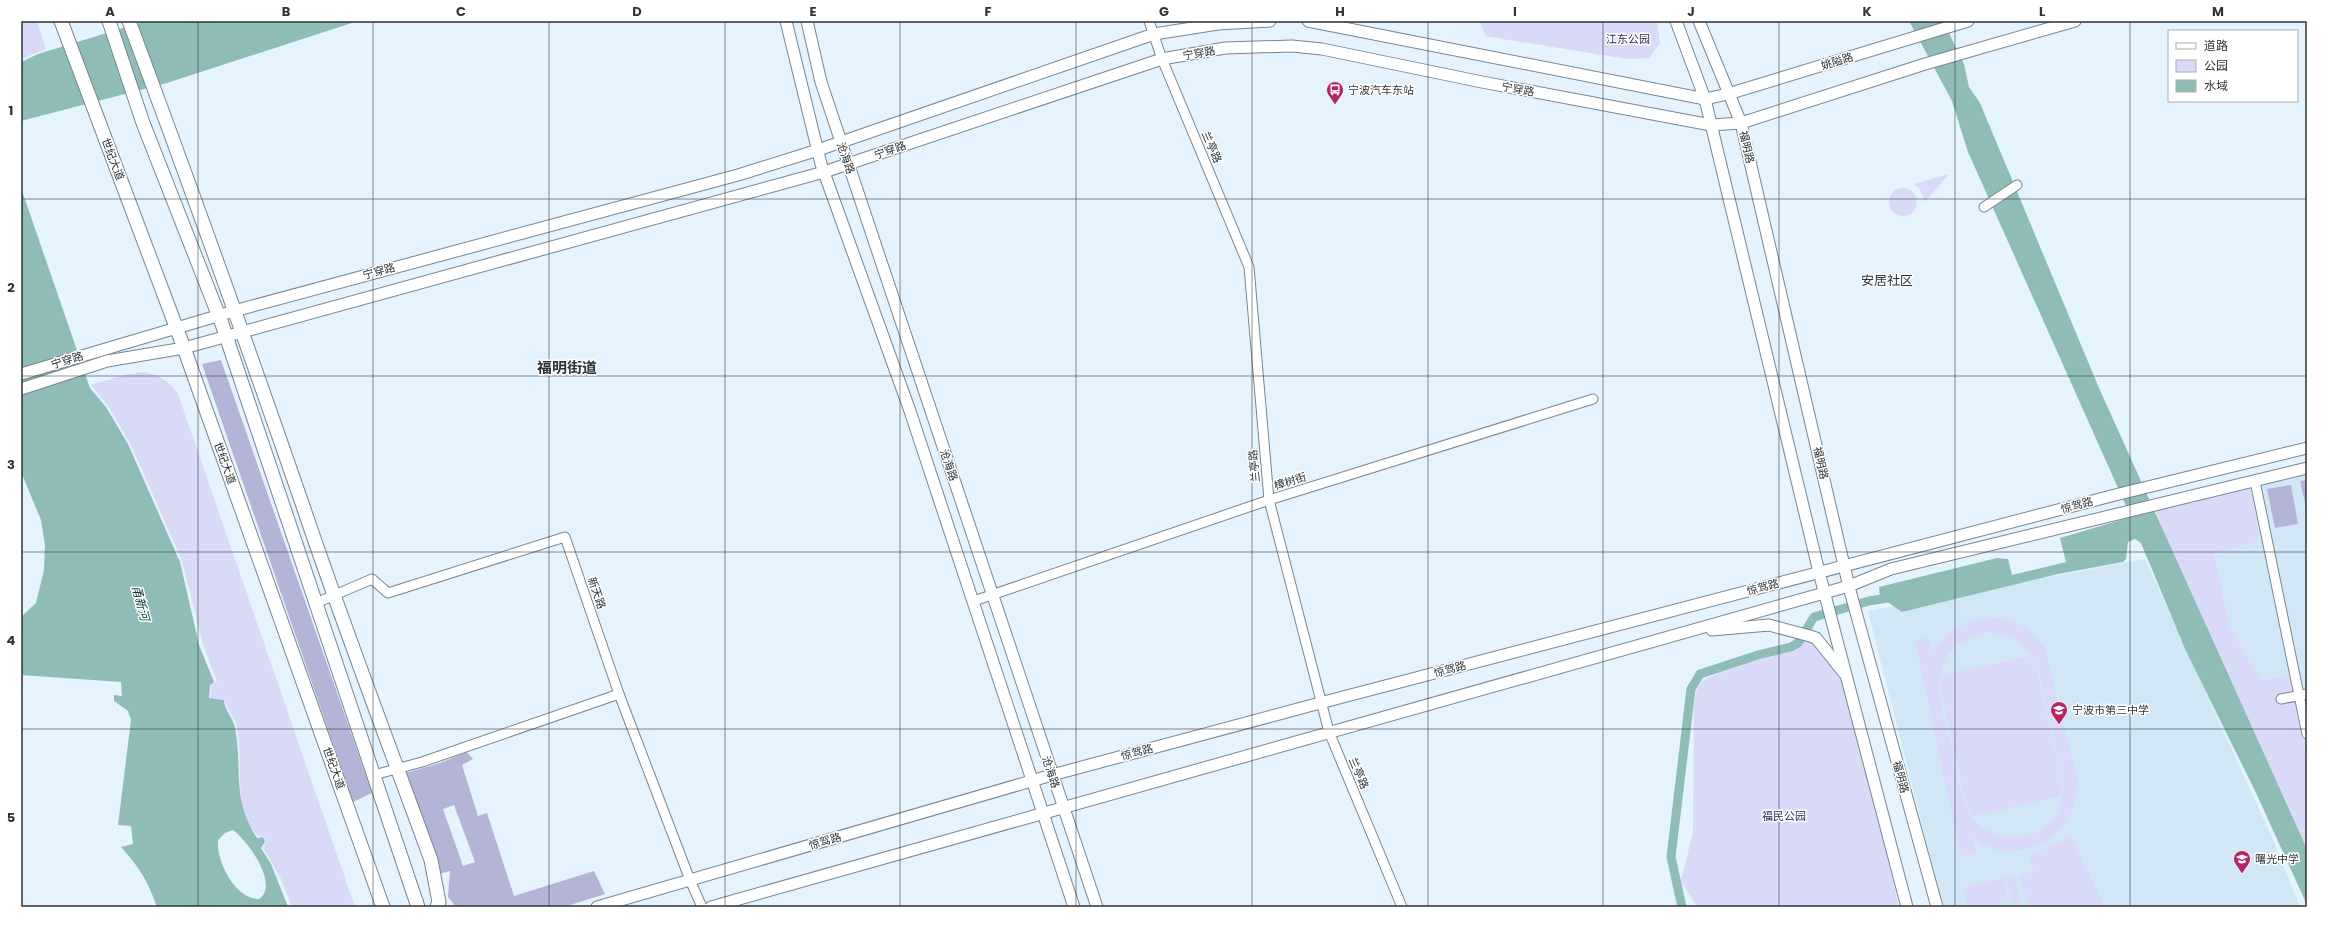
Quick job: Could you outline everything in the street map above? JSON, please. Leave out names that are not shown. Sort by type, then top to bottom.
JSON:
[{"type":"highway","name":"世纪大道","points":[[60,21],[177,327],[383,907]]},
{"type":"highway","points":[[109,21],[143,123],[226,337],[418,907]]},
{"type":"highway","points":[[131,26],[162,107],[335,595],[431,860],[439,902],[436,907]]},
{"type":"main road","name":"沧海路","points":[[786,21],[824,172],[910,411],[1074,907]]},
{"type":"main road","name":"沧海路","points":[[807,21],[821,82],[1097,907]]},
{"type":"main road","points":[[818,150],[1154,34],[1218,24],[1270,21]]},
{"type":"main road","points":[[1308,21],[1327,23],[1705,99]]},
{"type":"main road","points":[[1676,21],[1705,99],[1712,124],[1819,572],[1907,907]]},
{"type":"main road","name":"福明路","points":[[1699,21],[1741,123],[1849,587],[1937,907]]},
{"type":"main road","name":"姚隘路","points":[[1705,99],[1728,94],[1968,21]]},
{"type":"main road","points":[[1712,124],[1741,123],[1925,64],[2075,21]]},
{"type":"main road","name":"宁穿路","points":[[21,389],[107,361],[184,348],[226,337],[824,172],[1162,59],[1225,48],[1292,46],[1322,49],[1482,82],[1712,124]]},
{"type":"main road","name":"宁穿路","points":[[21,374],[234,310],[692,186],[738,175],[818,150]]},
{"type":"main road","name":"惊驾路","points":[[597,907],[1052,775],[1320,703],[2115,495],[2307,448]]},
{"type":"main road","name":"惊驾路","points":[[711,907],[1849,587],[1891,569],[2307,468]]},
{"type":"main road","points":[[1687,632],[1769,625],[1810,636],[1816,638],[1847,677]]},
{"type":"street","name":"兰亭路","points":[[1149,21],[1162,59],[1249,267],[1269,500],[1320,703],[1329,732],[1402,907]]},
{"type":"street","points":[[1984,207],[2017,185]]},
{"type":"street","name":"樟树街","points":[[974,601],[1269,500],[1593,399]]},
{"type":"street","points":[[2255,481],[2303,695],[2307,734]]},
{"type":"street","name":"新天路","points":[[316,603],[372,579],[388,593],[565,537],[619,694],[690,880],[702,907]]},
{"type":"street","points":[[374,775],[422,762],[619,694]]},
{"type":"street","points":[[2281,699],[2303,695]]},
{"type":"shaded area","points":[[221,360],[372,793],[353,802],[202,364]]},
{"type":"shaded area","points":[[2307,472],[2307,762],[2290,676],[2260,680],[2230,626],[2214,554],[2254,543],[2241,487]]},
{"type":"shaded area","points":[[2307,480],[2307,511],[2300,481]]},
{"type":"shaded area","points":[[2291,485],[2298,524],[2275,528],[2267,489]]},
{"type":"shaded area","name":"宁波市第三中学","points":[[2145,559],[2273,840],[2300,907],[1943,907],[1868,611]]},
{"type":"shaded area","points":[[467,752],[473,759],[462,765],[478,816],[487,813],[514,896],[594,871],[605,894],[564,907],[456,907],[448,897],[450,871],[439,874],[406,773],[440,763]],"holes":[[[454,805],[475,862],[463,866],[443,809]]]},
{"type":"green space","points":[[21,21],[37,21],[46,49],[21,59]]},
{"type":"green space","name":"江东公园","points":[[1480,21],[1657,21],[1660,43],[1649,58],[1627,59],[1485,36]]},
{"type":"green space","points":[[1949,174],[1925,202],[1920,189],[1914,184]]},
{"type":"green space","points":[[1903,188],[1913,192],[1917,202],[1913,212],[1903,216],[1893,212],[1889,202],[1893,192]]},
{"type":"green space","points":[[143,372],[163,379],[171,385],[178,394],[355,907],[292,907],[281,879],[263,848],[266,842],[263,836],[257,836],[248,823],[244,812],[240,788],[239,738],[237,727],[225,700],[210,698],[211,685],[217,681],[203,645],[182,561],[131,445],[108,406],[91,385],[128,374]]},
{"type":"green space","points":[[2241,487],[2253,491],[2259,538],[2254,543],[2214,554],[2230,626],[2260,680],[2290,676],[2307,762],[2307,849],[2185,581],[2155,510]]},
{"type":"green space","points":[[1986,617],[2007,619],[2029,629],[2045,648],[2077,779],[2077,787],[2073,810],[2068,821],[2051,838],[2041,844],[2030,848],[2007,851],[1992,848],[1973,838],[1977,852],[1961,856],[1915,640],[1929,637],[1932,653],[1955,629],[1977,619]],"holes":[[[1985,632],[2002,634],[2016,641],[2028,651],[2038,666],[2063,782],[2063,792],[2059,809],[2052,820],[2043,829],[2020,837],[2007,837],[1995,834],[1984,828],[1969,813],[1960,789],[1941,700],[1940,683],[1942,667],[1950,653],[1964,641]]]},
{"type":"green space","name":"福民公园","points":[[1808,637],[1846,678],[1899,907],[1697,907],[1681,881],[1693,832],[1694,707],[1697,690],[1703,681],[1719,673],[1762,659],[1795,651]]},
{"type":"green space","points":[[2030,656],[2036,665],[2062,782],[2061,796],[1973,816],[1966,803],[1940,687],[1942,676]]},
{"type":"green space","points":[[2071,836],[2105,907],[2031,907],[2018,877],[2034,869],[2029,856]]},
{"type":"green space","points":[[2014,875],[2021,907],[2013,907],[2005,877]]},
{"type":"green space","points":[[2003,878],[2009,902],[1986,907],[1968,907],[1963,888]]},
{"type":"water","points":[[146,21],[358,21],[167,83],[21,121],[21,62],[38,54]]},
{"type":"water","points":[[1909,21],[1943,21],[1964,64],[1969,87],[1980,103],[2099,388],[2307,849],[2307,905],[2257,795],[2186,651],[2141,543],[2135,539],[2128,542],[2126,559],[2123,562],[2058,574],[1902,612],[1880,597],[1879,587],[1997,558],[2008,559],[2012,575],[2066,562],[2060,538],[2131,517],[1968,152],[1952,101]]},
{"type":"water","name":"甬新河","points":[[21,188],[90,388],[106,407],[128,444],[180,562],[199,645],[214,682],[210,685],[209,698],[224,700],[235,728],[239,784],[244,810],[249,824],[257,838],[263,837],[265,842],[261,848],[271,864],[288,907],[157,907],[150,889],[142,875],[121,847],[133,844],[131,826],[118,825],[131,720],[128,711],[114,701],[114,695],[122,696],[121,682],[21,675],[21,617],[36,603],[44,570],[45,545],[41,520],[21,472]],"holes":[[[233,830],[246,843],[260,863],[264,874],[266,884],[265,892],[259,899],[242,893],[235,886],[220,858],[218,840],[225,833]]]},
{"type":"waterway","points":[[1682,907],[1671,857],[1691,689],[1700,674],[1758,655],[1791,647],[1798,643],[1814,617],[1869,601],[1894,597]]},
{"type":"place","name":"宁波汽车东站","points":[[1335,105]]},
{"type":"place","name":"宁波市第三中学","points":[[2059,725]]},
{"type":"place","name":"曙光中学","points":[[2242,874]]},
{"type":"district","name":"安居社区","points":[[1887,280]]},
{"type":"district","name":"福明街道","points":[[567,367]]}]
